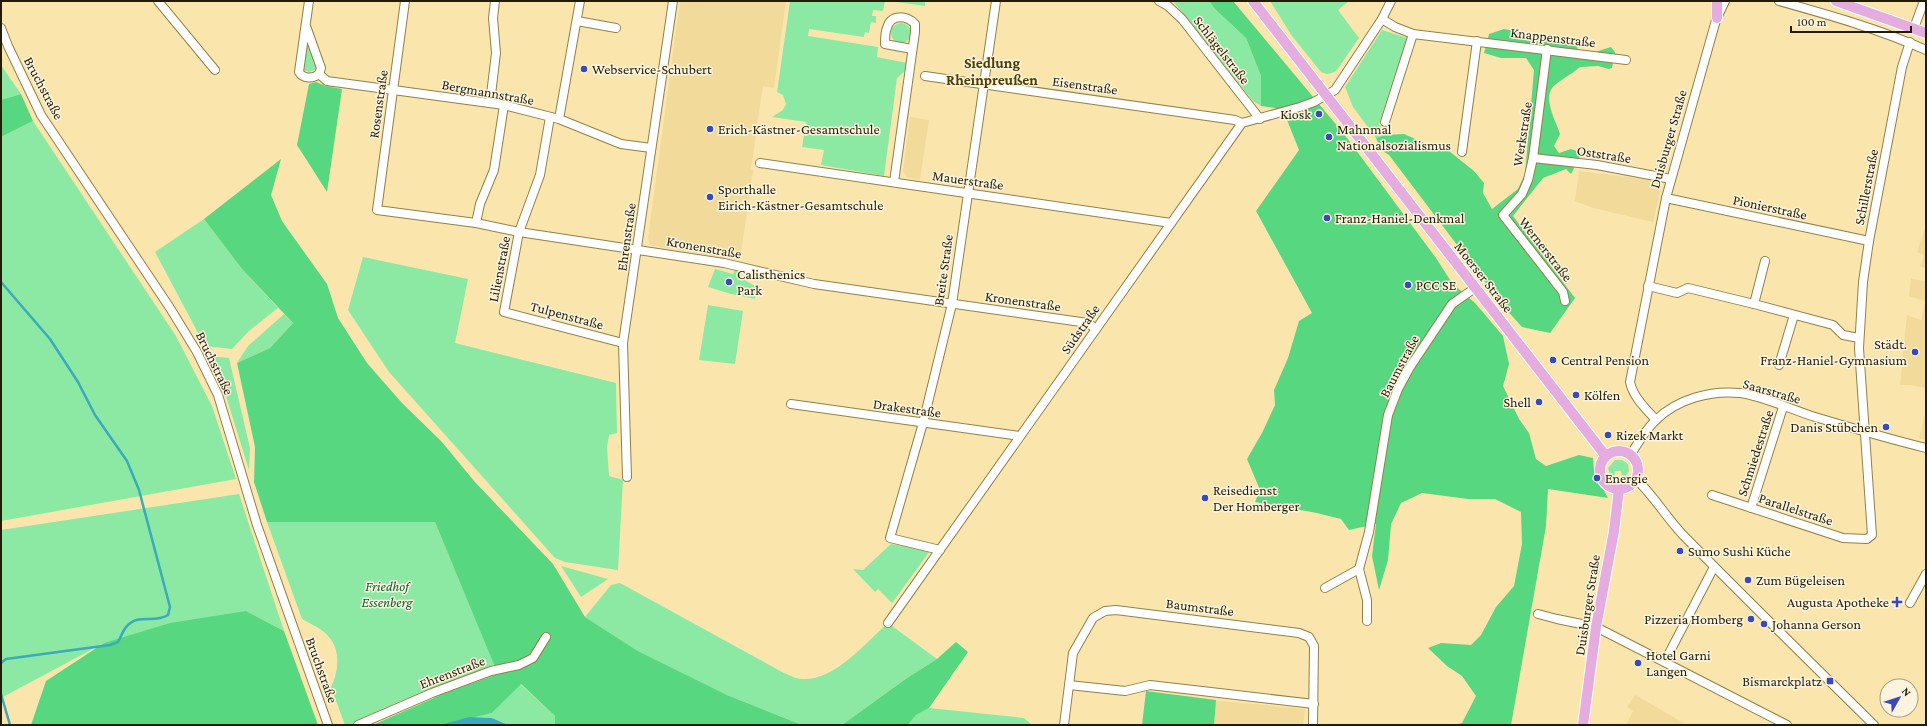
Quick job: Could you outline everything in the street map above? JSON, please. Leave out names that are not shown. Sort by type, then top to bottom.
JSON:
[{"type":"main road","name":"Moerser Straße","points":[[1253,1],[1605,455]]},
{"type":"main road","points":[[1717,1],[1717,18]]},
{"type":"main road","points":[[1836,1],[1926,33]]},
{"type":"main road","points":[[1618,450],[1631,454],[1638,465],[1636,479],[1627,487],[1619,490],[1608,486],[1600,474],[1601,461],[1605,455],[1618,450]]},
{"type":"main road","name":"Duisburger Straße","points":[[1583,725],[1596,627],[1614,531],[1619,490]]},
{"type":"street","points":[[158,1],[215,70]]},
{"type":"street","points":[[306,26],[321,68],[319,74],[308,77],[301,75],[299,72],[309,1]]},
{"type":"street","name":"Rosenstraße","points":[[377,210],[405,1]]},
{"type":"street","points":[[490,102],[496,53],[493,18],[495,1]]},
{"type":"street","points":[[559,119],[580,1]]},
{"type":"street","name":"Ehrenstraße","points":[[627,477],[623,343],[638,249],[650,148],[672,1]]},
{"type":"street","name":"Breite Straße","points":[[940,550],[890,538],[923,423],[952,304],[996,1]]},
{"type":"street","name":"Schlägelstraße","points":[[1159,1],[1168,6],[1182,19],[1260,119]]},
{"type":"street","points":[[1242,123],[1300,107],[1326,96],[1335,90],[1382,19],[1391,1]]},
{"type":"street","name":"Duisburger Straße","points":[[1656,420],[1635,396],[1631,389],[1630,382],[1666,198],[1722,1]]},
{"type":"street","points":[[1717,18],[1725,1]]},
{"type":"street","points":[[1779,1],[1823,13],[1910,42],[1926,50]]},
{"type":"street","points":[[1914,28],[1924,1]]},
{"type":"street","points":[[894,182],[912,49],[915,24],[910,19],[904,17],[897,18],[890,22],[887,27],[885,44],[912,49]]},
{"type":"street","name":"Knappenstraße","points":[[1382,19],[1395,27],[1413,34],[1547,49],[1626,60]]},
{"type":"street","points":[[577,21],[616,28]]},
{"type":"street","name":"Bruchstraße","points":[[1,28],[41,115],[170,308],[197,352],[218,395],[257,525],[328,725]]},
{"type":"street","points":[[1385,122],[1413,34]]},
{"type":"street","points":[[1462,152],[1477,41]]},
{"type":"street","name":"Schillerstraße","points":[[1872,535],[1866,433],[1862,402],[1859,338],[1863,282],[1869,241],[1902,67],[1910,42]]},
{"type":"street","name":"Werkstraße","points":[[1503,215],[1522,194],[1528,180],[1533,158],[1547,49]]},
{"type":"street","name":"Bergmannstraße","points":[[319,74],[327,81],[504,105],[559,119],[621,144],[650,148]]},
{"type":"street","name":"Eisenstraße","points":[[925,76],[1236,120],[1242,123]]},
{"type":"street","points":[[476,223],[480,204],[494,170],[504,105]]},
{"type":"street","name":"Lilienstraße","points":[[504,312],[519,232],[540,175],[550,117]]},
{"type":"street","name":"Südstraße","points":[[888,623],[1242,123]]},
{"type":"street","name":"Oststraße","points":[[1533,158],[1597,165],[1671,179]]},
{"type":"street","name":"Mauerstraße","points":[[760,163],[1171,223]]},
{"type":"street","name":"Pionierstraße","points":[[1666,198],[1869,241]]},
{"type":"street","name":"Kronenstraße","points":[[377,210],[476,223],[519,232],[724,263],[814,284],[1088,323],[1096,329]]},
{"type":"street","name":"Wernerstraße","points":[[1503,215],[1563,292],[1565,301]]},
{"type":"street","points":[[1754,304],[1765,261]]},
{"type":"street","points":[[1648,286],[1677,293],[1688,288],[1754,304],[1833,325],[1843,335],[1859,338]]},
{"type":"street","name":"Baumstraße","points":[[1367,621],[1367,600],[1359,569],[1369,532],[1388,415],[1398,389],[1410,367],[1447,310],[1452,304],[1475,288]]},
{"type":"street","name":"Tulpenstraße","points":[[504,312],[623,343]]},
{"type":"street","points":[[1779,365],[1794,315]]},
{"type":"street","name":"Saarstraße","points":[[1631,454],[1656,420],[1674,406],[1690,399],[1718,394],[1741,393],[1866,433],[1926,448]]},
{"type":"street","name":"Drakestraße","points":[[791,404],[1020,436]]},
{"type":"street","name":"Schmiedestraße","points":[[1751,508],[1783,407]]},
{"type":"street","points":[[1636,479],[1644,487],[1669,520],[1714,567],[1874,725]]},
{"type":"street","name":"Parallelstraße","points":[[1712,494],[1844,538],[1867,539],[1872,535]]},
{"type":"street","points":[[1665,661],[1714,567]]},
{"type":"street","points":[[1325,588],[1359,569]]},
{"type":"street","points":[[1910,603],[1926,574]]},
{"type":"street","name":"Baumstraße","points":[[1064,725],[1073,653],[1093,618],[1105,611],[1116,610],[1299,632],[1309,637],[1314,646],[1314,704],[1312,725]]},
{"type":"street","points":[[1538,614],[1596,627],[1665,661],[1787,725]]},
{"type":"street","name":"Ehrenstraße","points":[[358,725],[432,693],[491,671],[519,665],[533,658],[546,637]]},
{"type":"street","points":[[1069,685],[1124,690],[1150,685],[1314,704]]},
{"type":"shaded area","name":"Erich-Kästner-Gesamtschule","points":[[680,1],[786,1],[774,88],[763,86],[740,260],[650,245],[648,238]]},
{"type":"shaded area","points":[[910,117],[929,120],[920,180],[907,177],[903,171]]},
{"type":"shaded area","points":[[1579,171],[1644,179],[1658,183],[1661,189],[1653,222],[1593,208],[1575,201]]},
{"type":"shaded area","points":[[1925,228],[1926,268],[1920,266],[1924,255],[1917,252]]},
{"type":"shaded area","name":"Städt. Franz-Haniel-Gymnasium","points":[[1911,278],[1926,282],[1926,388],[1911,385],[1900,385],[1907,315],[1921,320],[1925,301],[1909,296]]},
{"type":"shaded area","points":[[1926,410],[1926,440],[1919,438]]},
{"type":"shaded area","points":[[1147,694],[1305,709],[1303,725],[1144,725]]},
{"type":"shaded area","points":[[1635,695],[1687,725],[1626,725],[1633,711],[1627,707]]},
{"type":"green space","points":[[790,1],[885,1],[883,11],[873,10],[872,16],[876,16],[876,23],[871,22],[869,33],[865,32],[864,37],[809,29],[808,36],[878,47],[877,57],[907,63],[905,71],[897,78],[884,176],[821,165],[824,150],[802,147],[806,122],[772,117],[783,110],[786,104],[783,95],[777,92]]},
{"type":"green space","points":[[889,1],[925,1],[925,6]]},
{"type":"green space","points":[[1173,1],[1209,1],[1215,9],[1246,38],[1261,76],[1261,106],[1253,101]]},
{"type":"green space","points":[[1209,1],[1233,1],[1344,134],[1436,258],[1452,283],[1475,303],[1503,336],[1509,364],[1503,386],[1519,419],[1529,433],[1536,459],[1546,466],[1579,455],[1593,458],[1594,471],[1608,498],[1548,489],[1546,526],[1511,725],[1454,725],[1462,723],[1476,696],[1462,676],[1447,666],[1428,648],[1441,643],[1471,645],[1481,635],[1496,607],[1514,586],[1522,544],[1521,512],[1495,499],[1468,499],[1422,493],[1401,503],[1391,524],[1388,560],[1379,590],[1372,556],[1376,524],[1349,530],[1341,519],[1317,513],[1255,502],[1260,490],[1247,459],[1262,433],[1275,405],[1274,390],[1288,358],[1299,321],[1312,313],[1256,211],[1299,150],[1287,120],[1275,108],[1261,106],[1261,76],[1246,38],[1215,9]]},
{"type":"green space","points":[[1270,1],[1349,1],[1338,10],[1359,38],[1337,70],[1329,74],[1325,74],[1321,72],[1292,36]]},
{"type":"green space","points":[[897,23],[905,23],[911,29],[911,37],[905,43],[897,43],[891,37],[891,29]]},
{"type":"green space","points":[[1504,29],[1570,41],[1576,45],[1579,52],[1592,53],[1611,47],[1615,52],[1612,68],[1609,69],[1598,66],[1580,67],[1555,85],[1551,90],[1549,102],[1560,134],[1554,146],[1559,153],[1571,149],[1582,153],[1571,174],[1566,169],[1543,178],[1513,216],[1575,298],[1550,333],[1522,327],[1504,307],[1389,155],[1381,150],[1376,138],[1385,135],[1404,134],[1436,148],[1449,151],[1474,171],[1484,183],[1483,193],[1492,209],[1518,189],[1525,174],[1534,70],[1526,58],[1501,58],[1484,53],[1489,34]]},
{"type":"green space","points":[[1382,30],[1407,38],[1379,124],[1385,135],[1376,138],[1353,107],[1345,87]]},
{"type":"green space","points":[[307,39],[317,66],[315,70],[309,72],[304,70],[303,67]]},
{"type":"green space","points":[[1,65],[21,94],[1,100]]},
{"type":"green space","points":[[316,82],[326,86],[342,89],[327,192],[297,145],[309,84]]},
{"type":"green space","points":[[21,94],[33,121],[1,137],[1,100]]},
{"type":"green space","points":[[33,121],[176,336],[212,406],[236,479],[1,521],[1,137]]},
{"type":"green space","points":[[281,159],[271,195],[282,221],[327,284],[338,318],[367,363],[402,403],[442,442],[474,481],[553,564],[585,617],[638,651],[727,695],[802,725],[555,725],[555,716],[521,684],[492,713],[440,725],[373,725],[443,694],[498,674],[435,522],[267,522],[254,482],[255,447],[237,363],[270,348],[293,323],[242,269],[204,219]]},
{"type":"green space","points":[[204,219],[242,269],[278,308],[249,331],[232,349],[205,346],[155,252]]},
{"type":"green space","points":[[363,257],[468,279],[455,343],[616,383],[617,433],[609,435],[607,447],[609,476],[623,480],[618,570],[565,562],[555,558],[389,372],[348,310]]},
{"type":"green space","name":"Calisthenics Park","points":[[736,267],[742,269],[741,278],[757,287],[755,299],[708,287],[715,269],[733,274]]},
{"type":"green space","points":[[708,305],[743,311],[735,364],[699,360]]},
{"type":"green space","points":[[284,314],[293,323],[270,348],[237,363],[248,346]]},
{"type":"green space","points":[[209,356],[229,358],[250,448],[249,470],[225,393]]},
{"type":"green space","points":[[1615,460],[1622,460],[1628,464],[1629,471],[1625,477],[1622,477],[1621,471],[1615,471],[1614,478],[1610,475],[1608,468]]},
{"type":"green space","points":[[239,494],[284,631],[246,611],[104,643],[1,698],[1,530]]},
{"type":"green space","name":"Friedhof Essenberg","points":[[267,522],[435,522],[495,664],[396,703],[350,725],[345,725],[331,687],[337,665],[334,644],[324,632],[302,619]]},
{"type":"green space","points":[[891,544],[930,551],[892,603],[878,589],[875,592],[853,569],[863,570]]},
{"type":"green space","points":[[561,566],[608,579],[581,597]]},
{"type":"green space","points":[[620,583],[784,673],[797,678],[814,678],[826,674],[838,667],[849,659],[888,623],[937,659],[907,678],[842,725],[802,725],[727,695],[638,651],[585,617],[611,585]]},
{"type":"green space","points":[[246,611],[284,631],[318,725],[31,725],[46,681],[104,643],[170,623]]},
{"type":"green space","points":[[956,642],[968,652],[929,708],[916,715],[908,725],[842,725],[907,678],[937,659]]},
{"type":"green space","points":[[520,684],[555,716],[555,725],[508,725],[492,718],[470,717],[492,713]]},
{"type":"green space","points":[[1146,691],[1216,700],[1214,725],[1142,725]]},
{"type":"green space","points":[[929,708],[1024,718],[1032,725],[908,725],[916,715]]},
{"type":"water","points":[[470,717],[492,718],[508,725],[440,725]]},
{"type":"waterway","points":[[1,282],[50,339],[78,382],[95,415],[127,461],[139,490],[170,607],[168,615],[163,618],[142,619],[132,622],[123,632],[118,642],[110,645],[6,659],[1,663]]},
{"type":"waterway","points":[[1,694],[10,725]]},
{"type":"place","name":"Webservice-Schubert","points":[[584,69]]},
{"type":"place","name":"Kiosk","points":[[1319,114]]},
{"type":"place","name":"Erich-Kästner-Gesamtschule","points":[[710,129]]},
{"type":"place","name":"Mahnmal Nationalsozialismus","points":[[1329,137]]},
{"type":"place","name":"Sporthalle Eirich-Kästner-Gesamtschule","points":[[710,197]]},
{"type":"place","name":"Franz-Haniel-Denkmal","points":[[1327,218]]},
{"type":"place","name":"Calisthenics Park","points":[[729,282]]},
{"type":"place","name":"PCC SE","points":[[1408,285]]},
{"type":"place","name":"Städt. Franz-Haniel-Gymnasium","points":[[1915,352]]},
{"type":"place","name":"Central Pension","points":[[1553,360]]},
{"type":"place","name":"Kölfen","points":[[1576,395]]},
{"type":"place","name":"Shell","points":[[1539,402]]},
{"type":"place","name":"Danis Stübchen","points":[[1886,427]]},
{"type":"place","name":"Rizek Markt","points":[[1608,435]]},
{"type":"place","name":"Energie","points":[[1597,478]]},
{"type":"place","name":"Reisedienst Der Homberger","points":[[1205,498]]},
{"type":"place","name":"Sumo Sushi Küche","points":[[1680,551]]},
{"type":"place","name":"Zum Bügeleisen","points":[[1748,580]]},
{"type":"place","name":"Augusta Apotheke","points":[[1897,602]]},
{"type":"place","name":"Pizzeria Homberg","points":[[1751,619]]},
{"type":"place","name":"Johanna Gerson","points":[[1764,624]]},
{"type":"place","name":"Hotel Garni Langen","points":[[1638,663]]},
{"type":"place","name":"Bismarckplatz","points":[[1830,681]]},
{"type":"district","name":"Siedlung Rheinpreußen","points":[[992,72]]}]
